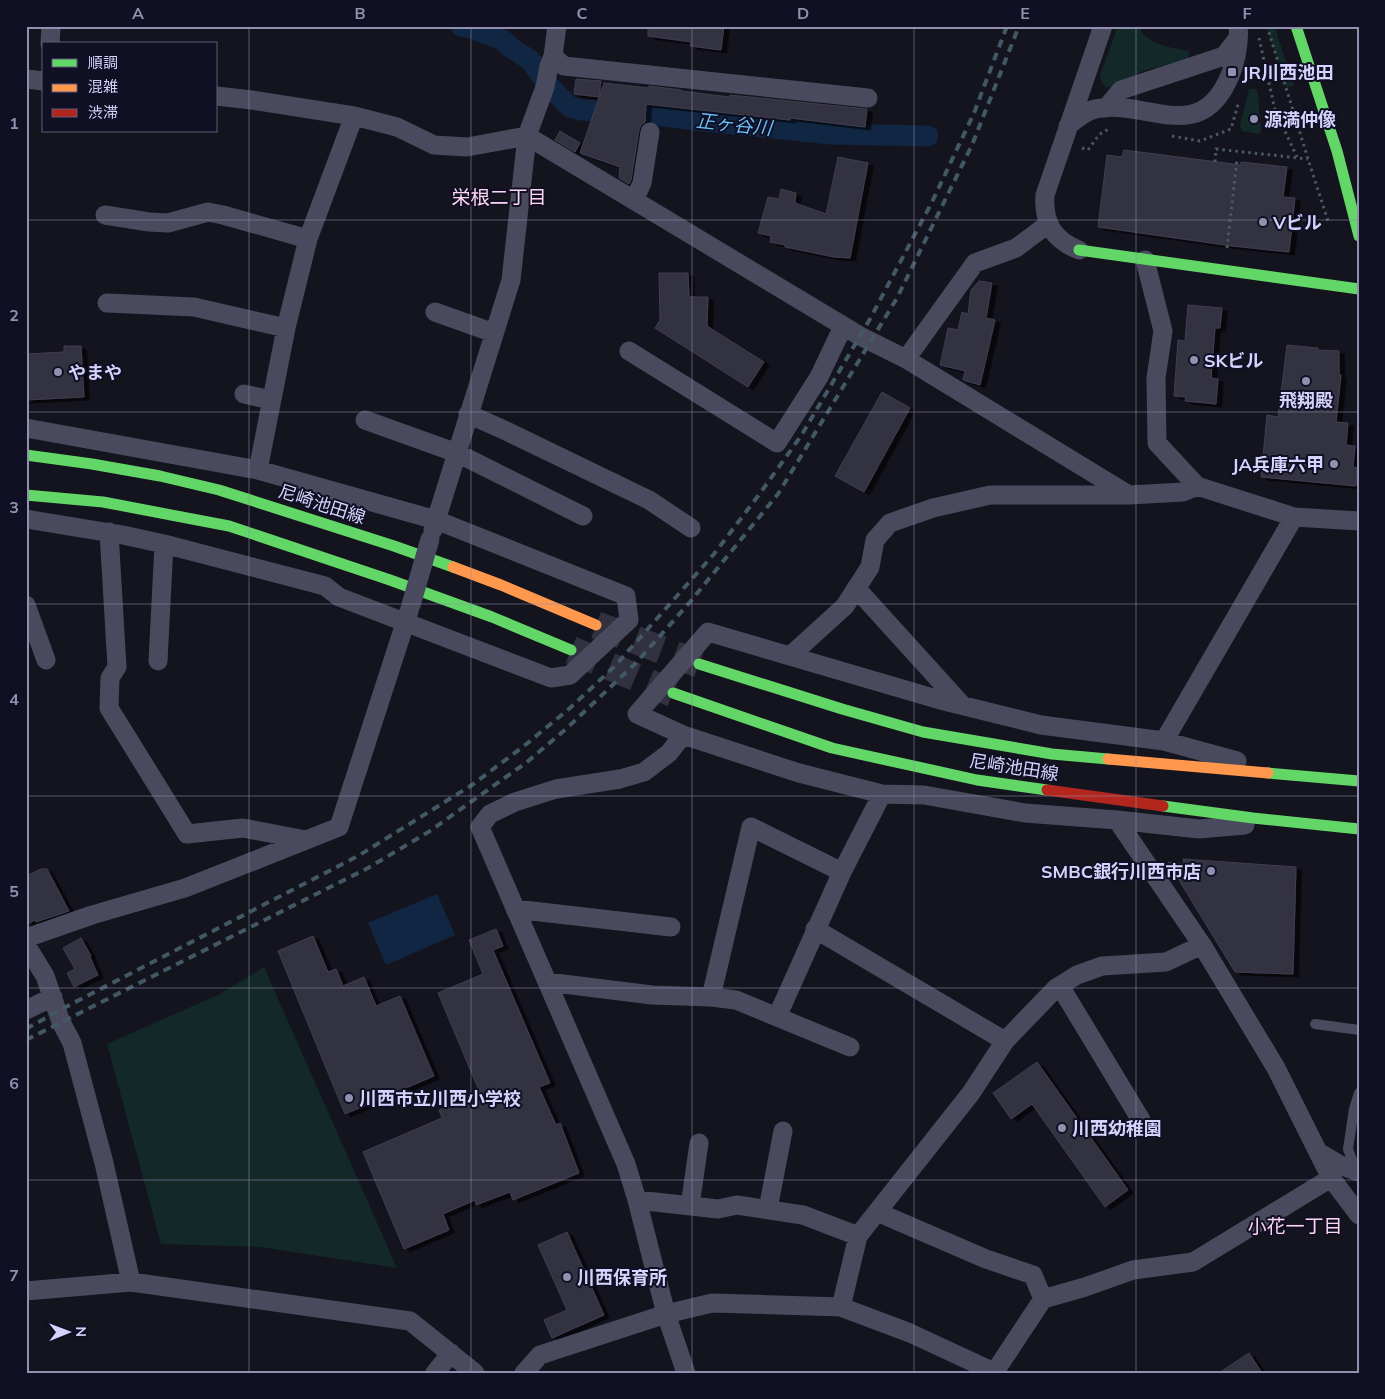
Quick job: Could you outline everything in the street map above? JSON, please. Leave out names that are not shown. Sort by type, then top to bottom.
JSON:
[{"type":"main road","points":[[1296,26],[1336,151],[1359,236]]},
{"type":"main road","points":[[1079,250],[1359,288]]},
{"type":"main road","name":"尼崎池田線","points":[[26,455],[160,476],[219,490],[403,549],[501,584],[596,625]]},
{"type":"main road","points":[[26,495],[103,502],[229,526],[390,580],[492,617],[571,650]]},
{"type":"main road","name":"尼崎池田線","points":[[699,664],[842,709],[924,732],[1052,754],[1359,781]]},
{"type":"main road","name":"尼崎池田線","points":[[673,693],[832,748],[977,780],[1283,822],[1359,829]]},
{"type":"street","points":[[50,42],[51,26]]},
{"type":"street","points":[[26,938],[92,915],[185,888],[339,826],[408,614],[510,280],[527,136],[545,87],[557,26]]},
{"type":"street","points":[[1079,250],[1067,245],[1056,236],[1048,224],[1044,208],[1045,195],[1103,26]]},
{"type":"street","points":[[1068,126],[1086,113],[1099,108],[1135,109],[1157,114],[1182,116],[1198,114],[1222,92],[1232,72],[1238,32]]},
{"type":"street","points":[[1106,108],[1121,90],[1224,56],[1238,32]]},
{"type":"street","points":[[551,61],[564,66],[868,98]]},
{"type":"street","points":[[26,79],[42,81]]},
{"type":"street","points":[[218,96],[354,116],[397,127],[434,145],[467,147],[527,136],[845,327],[876,345],[906,359],[1129,495]]},
{"type":"street","points":[[258,470],[286,328],[308,239],[354,116]]},
{"type":"street","points":[[634,200],[642,183],[650,132]]},
{"type":"street","points":[[105,215],[168,223],[208,212],[223,214],[308,239]]},
{"type":"street","points":[[906,359],[975,263],[1016,248],[1048,224]]},
{"type":"street","points":[[1145,260],[1163,331],[1156,378],[1156,443],[1197,486],[1294,517],[1359,520]]},
{"type":"street","points":[[107,303],[194,306],[286,328]]},
{"type":"street","points":[[435,312],[494,333]]},
{"type":"street","points":[[629,352],[778,443],[819,377],[838,337],[845,327]]},
{"type":"street","points":[[244,394],[271,400]]},
{"type":"street","points":[[468,414],[649,500],[691,528]]},
{"type":"street","points":[[365,420],[457,453],[583,516]]},
{"type":"street","points":[[26,428],[258,470],[436,520],[626,596],[629,620],[570,675],[551,678],[408,614],[339,596],[325,586],[164,544],[109,532],[26,519]]},
{"type":"street","points":[[790,656],[845,606],[870,567],[875,540],[890,523],[933,508],[990,495],[1129,495],[1183,492],[1197,486]]},
{"type":"street","points":[[1164,742],[1294,517]]},
{"type":"street","points":[[109,532],[117,667],[110,678],[109,708],[187,834],[243,828],[306,840]]},
{"type":"street","points":[[158,662],[164,544]]},
{"type":"street","points":[[856,588],[962,705]]},
{"type":"street","points":[[26,605],[46,660]]},
{"type":"street","points":[[1283,822],[1199,829],[1025,813],[924,795],[882,794],[799,773],[683,735],[637,714],[708,632],[962,705],[1041,725],[1164,742],[1293,775]]},
{"type":"street","points":[[683,735],[669,753],[644,772],[620,779],[556,789],[515,802],[490,814],[480,827],[626,1164],[666,1314],[686,1373]]},
{"type":"street","points":[[777,1017],[842,872],[882,794]]},
{"type":"street","points":[[1117,820],[1202,945],[1276,1068],[1330,1178],[1359,1215]]},
{"type":"street","points":[[711,997],[751,827],[842,872]]},
{"type":"street","points":[[515,909],[671,927]]},
{"type":"street","points":[[815,930],[1005,1041]]},
{"type":"street","points":[[26,945],[44,976],[61,1022],[72,1043],[104,1163],[131,1282]]},
{"type":"street","points":[[841,1308],[858,1236],[971,1093],[1005,1041],[1056,988],[1077,975],[1102,966],[1166,962],[1202,945]]},
{"type":"street","points":[[547,982],[652,995],[711,997],[736,1000],[850,1047]]},
{"type":"street","points":[[1060,986],[1141,1120]]},
{"type":"street","points":[[26,1010],[53,997]]},
{"type":"street","points":[[768,1210],[783,1131]]},
{"type":"street","points":[[690,1206],[699,1143]]},
{"type":"street","points":[[1318,1152],[1340,1165],[1357,1172]]},
{"type":"street","points":[[524,1373],[540,1355],[666,1314],[712,1303],[841,1308],[910,1333],[994,1372],[1043,1299],[1133,1270],[1193,1262],[1330,1178]]},
{"type":"street","points":[[637,1200],[718,1209],[738,1205],[803,1215],[858,1236]]},
{"type":"street","points":[[877,1212],[986,1258],[1033,1275],[1043,1299]]},
{"type":"street","points":[[26,1291],[131,1282],[410,1321],[475,1373]]},
{"type":"street","points":[[435,1373],[451,1353]]},
{"type":"lane","points":[[1315,1024],[1359,1030]]},
{"type":"lane","points":[[1357,1172],[1348,1149],[1354,1109],[1359,1093]]},
{"type":"path","points":[[1267,26],[1330,224]]},
{"type":"path","points":[[1259,38],[1276,110],[1297,157]]},
{"type":"path","points":[[1215,162],[1216,149],[1308,159]]},
{"type":"path","points":[[1226,253],[1237,159]]},
{"type":"green space","points":[[1118,26],[1139,26],[1142,32],[1153,41],[1168,47],[1189,51],[1188,59],[1143,71],[1114,87],[1105,87],[1100,75]]},
{"type":"green space","points":[[1274,26],[1294,85],[1287,88],[1267,29]]},
{"type":"green space","points":[[1249,89],[1256,89],[1258,93],[1261,132],[1258,134],[1242,131],[1240,126]]},
{"type":"green space","points":[[264,967],[397,1268],[261,1247],[161,1244],[107,1044],[220,994]]},
{"type":"water","points":[[437,894],[455,935],[386,965],[368,923]]},
{"type":"building","points":[[648,26],[724,26],[721,50],[690,46],[691,42],[648,36]]},
{"type":"building","points":[[576,79],[601,81],[599,97],[574,94]]},
{"type":"building","points":[[604,83],[649,88],[649,86],[730,97],[730,95],[867,109],[865,127],[646,104],[645,122],[639,130],[629,184],[619,178],[620,167],[580,153]]},
{"type":"building","points":[[560,131],[580,143],[575,152],[555,140]]},
{"type":"building","points":[[1124,150],[1241,165],[1241,162],[1287,167],[1283,197],[1295,198],[1289,252],[1098,227],[1107,155],[1122,157]]},
{"type":"building","points":[[838,157],[868,163],[850,258],[834,257],[785,247],[785,245],[770,242],[771,236],[758,233],[768,197],[779,199],[781,189],[796,193],[795,203],[826,214]]},
{"type":"building","points":[[659,273],[688,273],[689,297],[708,297],[707,326],[764,362],[748,387],[655,328],[660,320]]},
{"type":"building","points":[[979,281],[992,283],[986,318],[995,320],[980,385],[963,380],[965,371],[940,365],[948,328],[958,330],[962,312],[968,314],[971,290]]},
{"type":"building","name":"SKビル","points":[[1188,305],[1222,308],[1220,328],[1215,328],[1211,378],[1218,379],[1216,404],[1185,401],[1186,397],[1174,396],[1178,340],[1185,341]]},
{"type":"building","points":[[1287,345],[1339,351],[1339,375],[1341,375],[1336,422],[1348,423],[1346,445],[1355,446],[1353,467],[1357,468],[1356,486],[1261,477],[1267,415],[1278,417]]},
{"type":"building","points":[[64,346],[81,346],[84,397],[26,400],[26,354],[64,352]]},
{"type":"building","points":[[882,392],[910,408],[864,492],[835,476]]},
{"type":"building","points":[[1183,859],[1296,867],[1293,974],[1235,972],[1168,862],[1184,864]]},
{"type":"building","points":[[41,869],[47,869],[69,911],[36,922],[35,920],[26,925],[26,876]]},
{"type":"building","points":[[496,929],[503,946],[493,950],[550,1083],[539,1087],[556,1125],[560,1123],[579,1173],[513,1200],[510,1192],[476,1205],[475,1200],[443,1214],[449,1230],[404,1249],[363,1152],[442,1118],[439,1110],[480,1093],[438,993],[483,974],[469,940]]},
{"type":"building","points":[[313,936],[328,972],[336,969],[343,986],[364,977],[376,1006],[400,996],[434,1076],[345,1114],[278,951]]},
{"type":"building","points":[[81,938],[91,956],[98,975],[74,987],[67,973],[75,969],[63,948]]},
{"type":"building","points":[[1037,1062],[1128,1190],[1105,1207],[1032,1104],[1011,1119],[993,1093]]},
{"type":"building","points":[[567,1232],[604,1315],[552,1338],[544,1320],[567,1310],[538,1245]]},
{"type":"building","points":[[1249,1353],[1262,1373],[1219,1373]]},
{"type":"waterway","name":"正ヶ谷川","points":[[461,26],[503,40],[530,60],[549,86],[570,107],[581,110],[648,114],[830,134],[928,136]]},
{"type":"tunnel","points":[[596,625],[699,664]]},
{"type":"tunnel","points":[[571,650],[673,693]]},
{"type":"railway","points":[[26,1029],[358,856],[472,785],[570,708],[615,666],[714,554],[801,436],[870,319],[932,202],[974,113],[1007,26]]},
{"type":"railway","points":[[26,1040],[368,868],[430,831],[527,762],[566,729],[636,663],[690,602],[778,494],[897,298],[972,145],[1019,26]]},
{"type":"traffic: fast","points":[[1296,26],[1337,151],[1359,236]]},
{"type":"traffic: fast","points":[[1079,250],[1359,289]]},
{"type":"traffic: fast","points":[[26,455],[160,476],[219,490],[394,546],[453,567]]},
{"type":"traffic: fast","points":[[26,495],[103,502],[229,526],[390,580],[492,617],[571,650]]},
{"type":"traffic: fast","points":[[699,664],[842,709],[923,732],[1052,754],[1108,759]]},
{"type":"traffic: fast","points":[[673,693],[832,748],[977,780],[1047,790]]},
{"type":"traffic: fast","points":[[1268,773],[1359,781]]},
{"type":"traffic: fast","points":[[1163,806],[1359,829]]},
{"type":"traffic: slow","points":[[453,567],[596,625]]},
{"type":"traffic: slow","points":[[1108,759],[1268,773]]},
{"type":"traffic: jam","points":[[1047,790],[1163,806]]},
{"type":"place","name":"JR川西池田","points":[[1232,72]]},
{"type":"place","name":"源満仲像","points":[[1254,119]]},
{"type":"place","name":"Vビル","points":[[1263,222]]},
{"type":"place","name":"SKビル","points":[[1194,360]]},
{"type":"place","name":"やまや","points":[[58,372]]},
{"type":"place","name":"飛翔殿","points":[[1306,381]]},
{"type":"place","name":"JA兵庫六甲","points":[[1334,464]]},
{"type":"place","name":"SMBC銀行川西市店","points":[[1211,871]]},
{"type":"place","name":"川西市立川西小学校","points":[[349,1098]]},
{"type":"place","name":"川西幼稚園","points":[[1062,1128]]},
{"type":"place","name":"川西保育所","points":[[567,1277]]},
{"type":"district","name":"栄根二丁目","points":[[499,197]]},
{"type":"district","name":"小花一丁目","points":[[1295,1226]]}]
